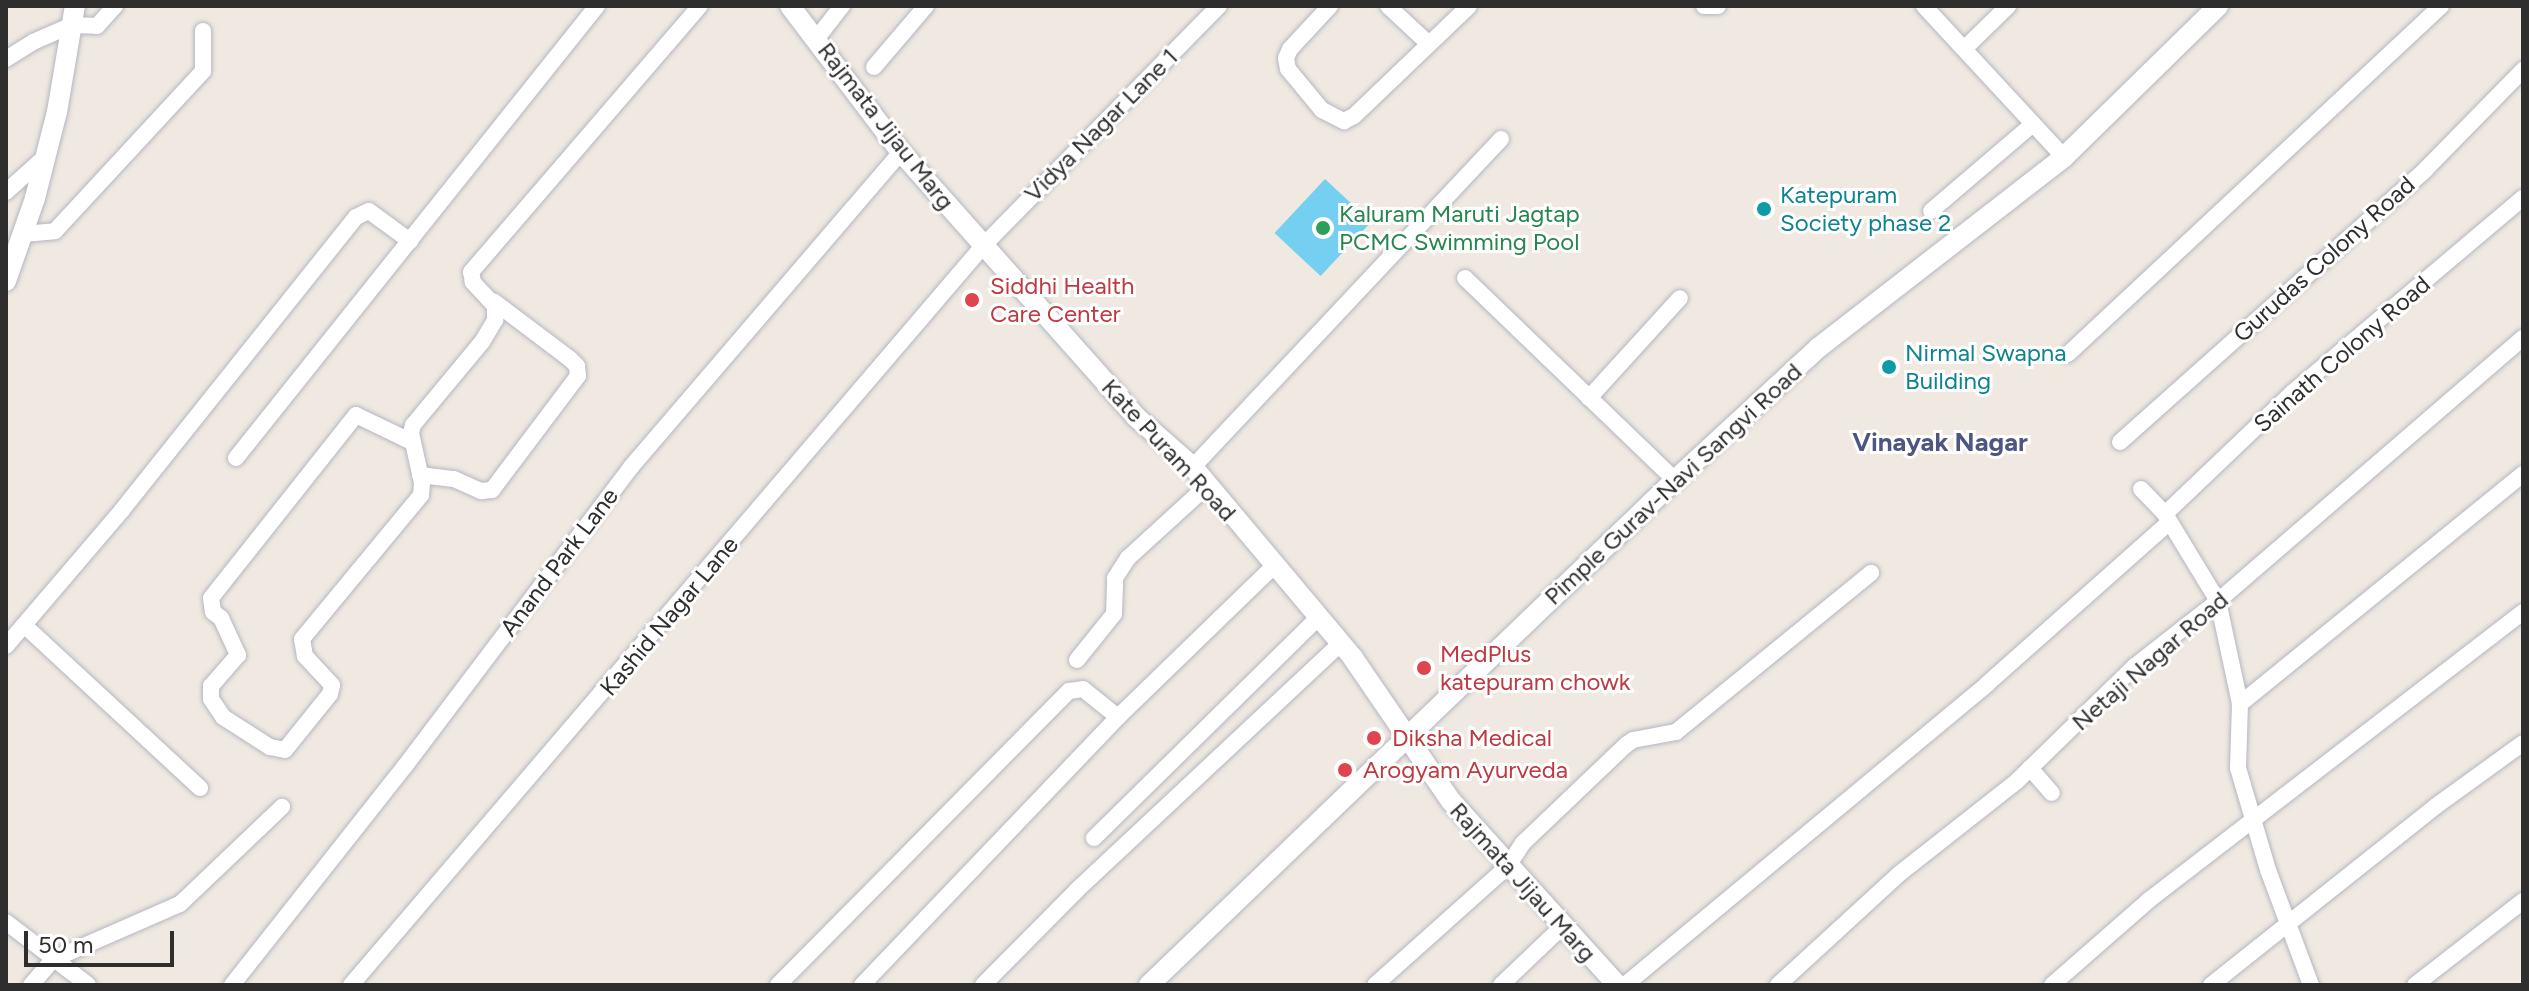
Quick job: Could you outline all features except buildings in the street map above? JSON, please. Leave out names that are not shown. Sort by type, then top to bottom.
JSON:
[{"type":"street","points":[[74,16],[97,26],[115,6]]},
{"type":"street","points":[[236,458],[597,6]]},
{"type":"street","points":[[420,475],[454,479],[481,491],[492,490],[578,376],[577,366],[570,359],[491,300],[473,282],[471,272],[700,6]]},
{"type":"street","name":"Rajmata Jijau Marg","points":[[790,6],[901,152],[984,245]]},
{"type":"street","points":[[817,38],[842,6]]},
{"type":"street","points":[[874,67],[926,6]]},
{"type":"street","name":"Vidya Nagar Lane 1","points":[[984,245],[1219,6]]},
{"type":"street","points":[[1330,6],[1290,49],[1286,58],[1288,69],[1333,119],[1344,121],[1354,116],[1469,6]]},
{"type":"street","points":[[1388,6],[1429,44]]},
{"type":"street","points":[[1704,6],[1718,6]]},
{"type":"street","points":[[1924,6],[2064,157]]},
{"type":"street","points":[[1964,49],[2008,6]]},
{"type":"street","name":"Pimple Gurav-Navi Sangvi Road","points":[[1149,985],[1675,480],[1818,348],[2064,157],[2218,6]]},
{"type":"street","points":[[2068,354],[2441,6]]},
{"type":"street","points":[[6,59],[74,16]]},
{"type":"street","points":[[6,281],[46,156],[74,16]]},
{"type":"street","points":[[23,234],[55,231],[203,71],[203,31]]},
{"type":"street","name":"Gurudas Colony Road","points":[[2120,442],[2426,169],[2521,76]]},
{"type":"street","points":[[1931,211],[2033,124]]},
{"type":"street","points":[[1193,467],[1501,139]]},
{"type":"street","name":"Anand Park Lane","points":[[232,985],[414,754],[631,467],[901,152]]},
{"type":"street","points":[[6,192],[46,156]]},
{"type":"street","name":"Sainath Colony Road","points":[[1625,985],[1987,684],[2165,520],[2292,393],[2523,198]]},
{"type":"street","points":[[6,646],[152,473],[356,217],[369,211],[410,241]]},
{"type":"street","name":"Kate Puram Road","points":[[984,245],[1135,416],[1193,467],[1340,644],[1408,736]]},
{"type":"street","name":"Kashid Nagar Lane","points":[[351,985],[984,245]]},
{"type":"street","points":[[1465,278],[1675,480]]},
{"type":"street","points":[[1589,398],[1680,298]]},
{"type":"street","points":[[412,442],[356,415],[211,598],[213,612],[221,618],[238,655],[211,686],[211,699],[223,717],[264,744],[285,750],[330,694],[332,685],[305,656],[302,639],[421,495],[412,442],[413,425],[482,342],[495,320],[491,300]]},
{"type":"street","name":"Netaji Nagar Road","points":[[1778,985],[1899,874],[2030,768],[2135,666],[2218,601],[2523,338]]},
{"type":"street","points":[[2240,704],[2523,474]]},
{"type":"street","points":[[1077,660],[1114,614],[1115,578],[1128,558],[1208,485]]},
{"type":"street","points":[[2141,489],[2218,601],[2240,704],[2238,768],[2311,985]]},
{"type":"street","points":[[862,985],[1118,717],[1274,566]]},
{"type":"street","points":[[1375,985],[1508,866],[1523,843],[1626,745],[1633,740],[1676,732],[1871,573]]},
{"type":"street","points":[[2052,985],[2149,900],[2523,612]]},
{"type":"street","points":[[1094,838],[1318,618]]},
{"type":"street","points":[[24,625],[200,788]]},
{"type":"street","points":[[983,985],[1077,890],[1340,644]]},
{"type":"street","points":[[778,985],[1069,691],[1083,689],[1118,717]]},
{"type":"street","name":"Rajmata Jijau Marg","points":[[1408,736],[1451,801],[1617,985]]},
{"type":"street","points":[[2211,985],[2523,743]]},
{"type":"street","points":[[2030,768],[2052,793]]},
{"type":"street","points":[[31,985],[54,959],[180,904],[282,807]]},
{"type":"street","points":[[2415,985],[2523,901]]},
{"type":"street","points":[[6,922],[88,985]]},
{"type":"street","points":[[1501,985],[1562,927]]},
{"type":"water","name":"Kaluram Maruti Jagtap PCMC Swimming Pool","points":[[1325,179],[1371,222],[1321,276],[1275,233]]},
{"type":"place","name":"Katepuram Society phase 2","points":[[1764,209]]},
{"type":"place","name":"Kaluram Maruti Jagtap PCMC Swimming Pool","points":[[1323,228]]},
{"type":"place","name":"Siddhi Health Care Center","points":[[972,300]]},
{"type":"place","name":"Nirmal Swapna Building","points":[[1889,367]]},
{"type":"place","name":"MedPlus katepuram chowk","points":[[1424,668]]},
{"type":"place","name":"Diksha Medical","points":[[1374,738]]},
{"type":"place","name":"Arogyam Ayurveda","points":[[1345,770]]},
{"type":"district","name":"Vinayak Nagar","points":[[1940,443]]}]
